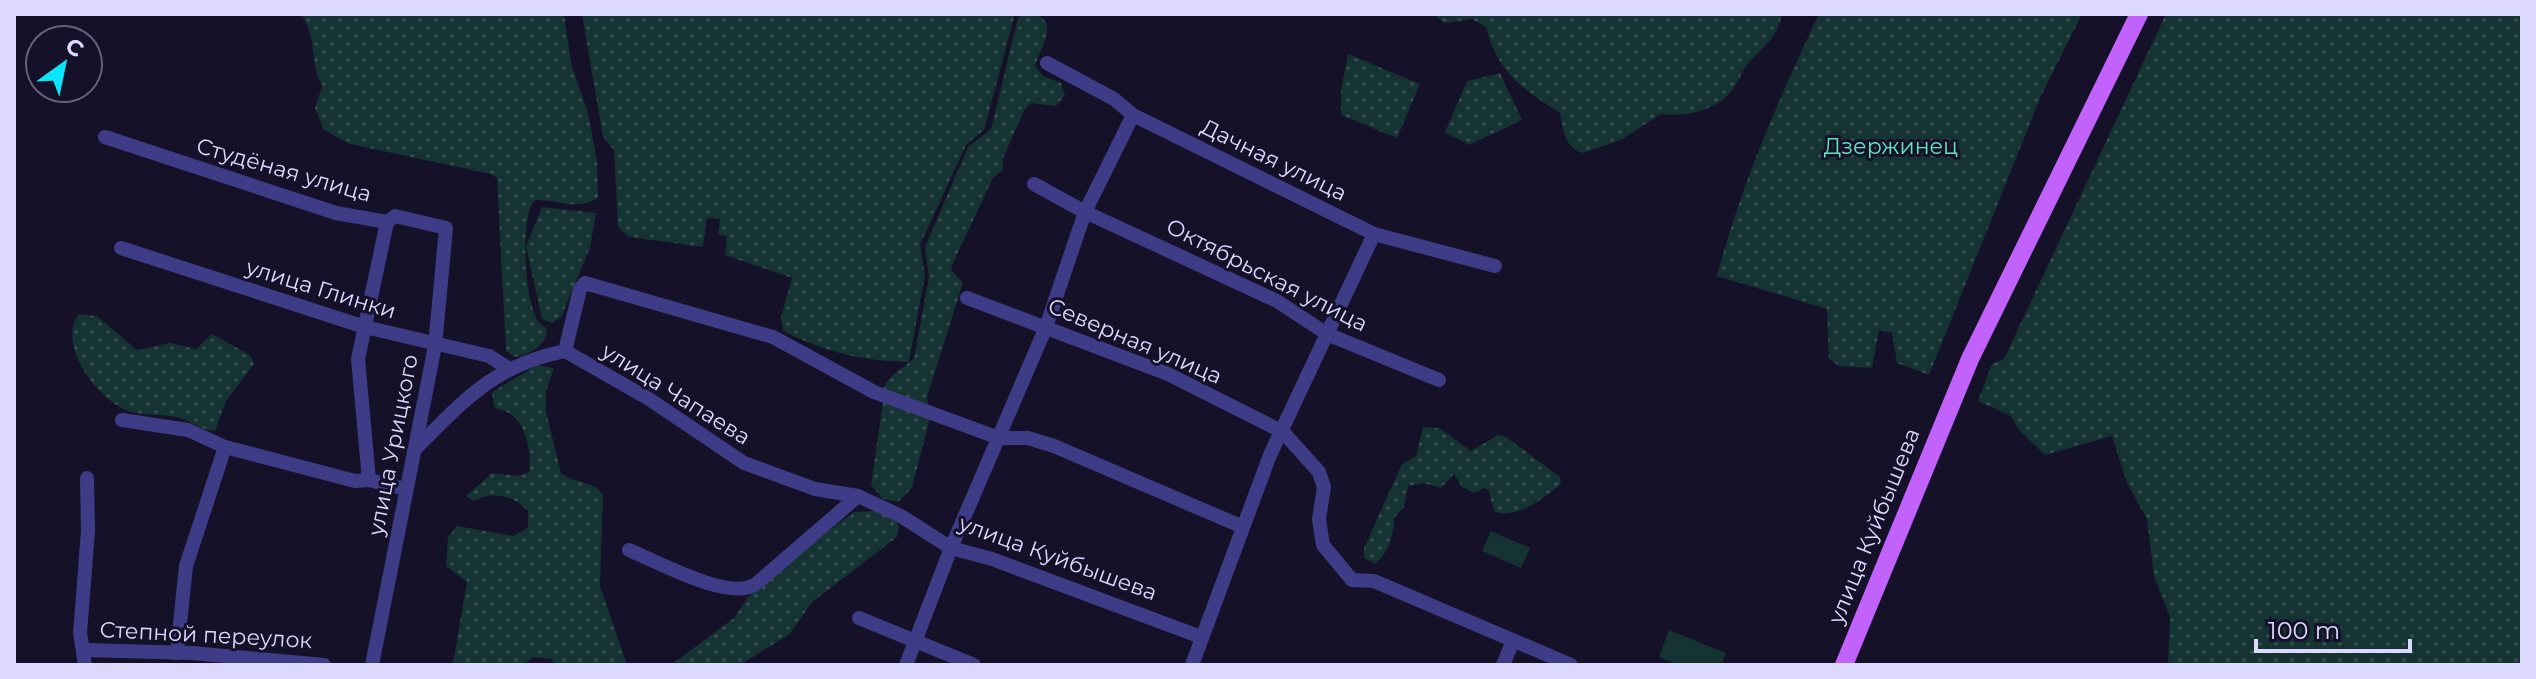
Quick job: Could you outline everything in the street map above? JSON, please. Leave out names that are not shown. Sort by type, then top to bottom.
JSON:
[{"type":"main road","name":"улица Куйбышева","points":[[1844,665],[1950,406],[2139,14]]},
{"type":"street","name":"Дачная улица","points":[[1047,63],[1114,99],[1133,115],[1374,234],[1495,266]]},
{"type":"street","points":[[906,665],[951,548],[1046,327],[1085,212],[1133,115]]},
{"type":"street","name":"Студёная улица","points":[[105,137],[336,213],[387,222],[395,216],[441,225],[447,232]]},
{"type":"street","name":"Октябрьская улица","points":[[1034,184],[1085,212],[1277,301],[1327,334],[1439,380]]},
{"type":"street","points":[[369,480],[358,359],[387,222]]},
{"type":"street","name":"улица Урицкого","points":[[372,665],[435,346],[447,232]]},
{"type":"street","points":[[1192,665],[1243,527],[1283,432],[1374,234]]},
{"type":"street","name":"улица Глинки","points":[[121,248],[365,327],[435,346],[489,356],[508,368]]},
{"type":"street","points":[[414,450],[474,391],[508,368],[565,351],[580,289],[585,283],[773,337],[874,392],[999,438],[1028,438],[1054,446],[1243,527]]},
{"type":"street","name":"Северная улица","points":[[967,298],[1168,374],[1283,432]]},
{"type":"street","name":"улица Чапаева","points":[[565,351],[649,399],[744,463],[815,489],[858,496]]},
{"type":"street","points":[[122,420],[188,430],[225,447],[355,481],[369,480],[406,489]]},
{"type":"street","points":[[1283,432],[1319,472],[1324,487],[1319,519],[1323,545],[1352,580],[1374,581],[1571,665]]},
{"type":"street","points":[[177,653],[186,566],[225,447]]},
{"type":"street","points":[[85,658],[80,633],[88,531],[87,478]]},
{"type":"street","points":[[629,550],[724,588],[742,591],[756,584],[858,496]]},
{"type":"street","name":"улица Куйбышева","points":[[858,496],[901,516],[951,548],[992,559],[1201,637]]},
{"type":"street","points":[[859,618],[914,644],[974,665]]},
{"type":"street","points":[[1503,665],[1513,641]]},
{"type":"street","name":"Степной переулок","points":[[85,658],[177,653],[309,661],[324,665]]},
{"type":"green space","points":[[300,14],[564,14],[571,63],[588,113],[597,161],[598,197],[583,204],[535,200],[530,209],[525,241],[527,279],[533,311],[547,330],[544,341],[536,349],[515,357],[506,351],[497,178],[491,174],[350,144],[324,130],[315,108],[322,86],[309,30]]},
{"type":"green space","points":[[582,14],[1015,14],[984,130],[966,145],[920,245],[925,275],[909,362],[844,354],[783,331],[781,317],[792,278],[725,255],[727,236],[718,235],[720,219],[707,218],[703,247],[629,237],[618,227],[614,150],[603,137]]},
{"type":"green space","points":[[1023,14],[1036,15],[1047,25],[1045,41],[1035,66],[1043,76],[1061,83],[1065,95],[1056,106],[1031,103],[1025,109],[1003,158],[1003,170],[993,178],[953,263],[951,270],[963,283],[927,397],[930,418],[912,488],[898,502],[883,499],[871,485],[884,387],[914,358],[929,277],[925,247],[968,147],[991,129],[1018,18]]},
{"type":"green space","points":[[1433,14],[1782,14],[1773,37],[1747,65],[1733,90],[1715,105],[1698,112],[1661,114],[1621,140],[1583,153],[1568,142],[1560,113],[1523,87],[1504,68],[1486,27],[1472,19],[1445,23]]},
{"type":"green space","name":"Дзержинец","points":[[1819,14],[2082,14],[2041,96],[1929,375],[1897,363],[1892,333],[1879,330],[1872,368],[1839,366],[1829,359],[1827,309],[1717,276],[1737,208],[1762,142]]},
{"type":"green space","points":[[2166,14],[2522,14],[2522,665],[2168,665],[2170,617],[2154,576],[2147,519],[2127,483],[2112,436],[2045,455],[2019,430],[2011,416],[1978,401],[1992,364],[2004,359]]},
{"type":"green space","points":[[1348,54],[1420,84],[1397,138],[1341,115],[1341,90]]},
{"type":"green space","points":[[1500,73],[1522,120],[1469,145],[1445,132],[1467,81]]},
{"type":"green space","points":[[542,207],[596,213],[590,248],[561,317],[552,323],[542,319],[526,246]]},
{"type":"green space","points":[[79,314],[97,316],[137,350],[170,343],[196,349],[212,334],[250,355],[254,364],[226,401],[215,431],[180,418],[126,410],[103,394],[83,369],[73,340],[73,326]]},
{"type":"green space","points":[[537,365],[554,368],[546,391],[546,411],[561,473],[595,487],[603,495],[600,586],[627,665],[555,665],[552,659],[533,657],[523,665],[453,663],[467,582],[446,566],[448,537],[457,526],[513,536],[528,528],[528,511],[516,501],[503,496],[489,496],[474,501],[466,496],[492,473],[519,476],[529,472],[530,458],[525,434],[512,415],[494,407],[492,392]]},
{"type":"green space","points":[[1423,427],[1439,428],[1471,451],[1498,435],[1506,437],[1560,477],[1561,484],[1529,506],[1511,513],[1494,511],[1489,491],[1484,488],[1474,493],[1462,487],[1454,474],[1441,488],[1424,483],[1408,486],[1404,507],[1394,518],[1389,544],[1375,564],[1364,558],[1364,548],[1402,464],[1416,456]]},
{"type":"green space","points":[[875,511],[896,520],[899,526],[897,537],[812,602],[790,634],[740,665],[671,665],[734,618],[748,597],[829,530],[854,512]]},
{"type":"green space","points":[[1491,531],[1530,548],[1521,568],[1482,551]]},
{"type":"green space","points":[[1669,630],[1726,653],[1721,665],[1678,665],[1659,657]]}]
